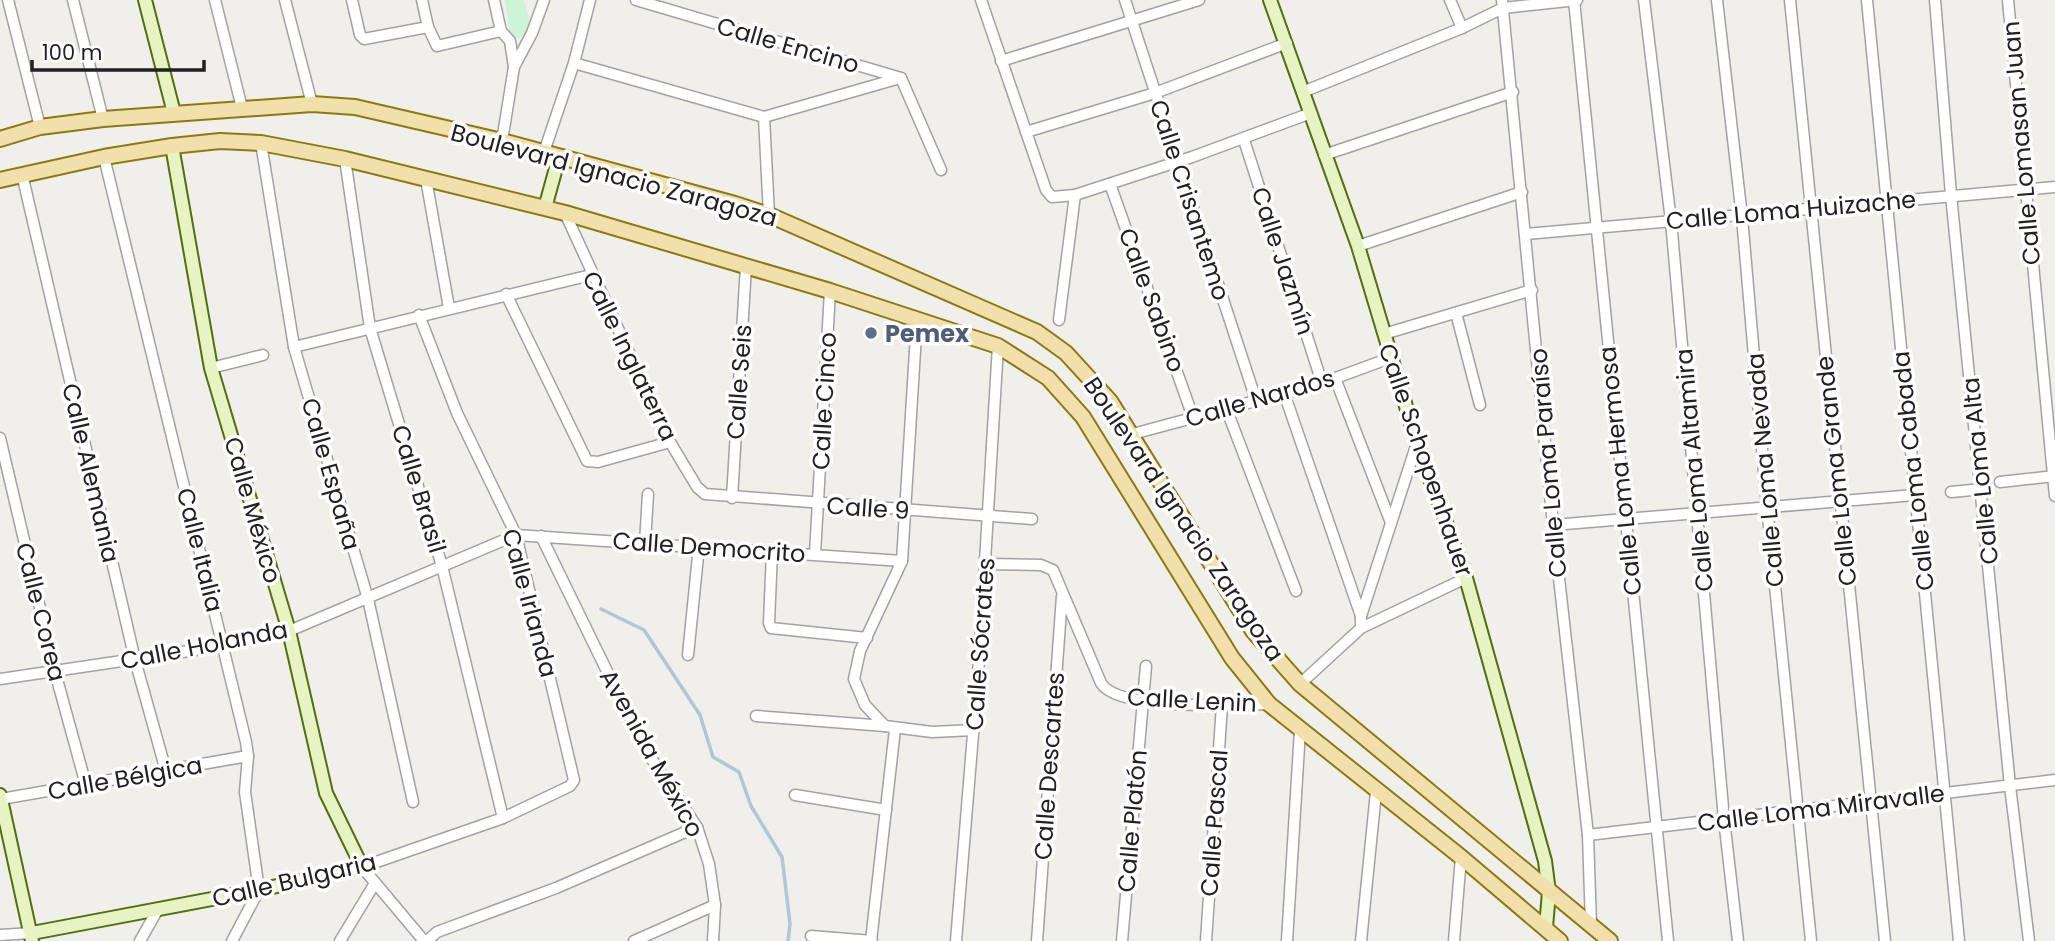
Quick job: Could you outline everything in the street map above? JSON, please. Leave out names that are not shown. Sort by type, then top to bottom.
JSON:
[{"type":"main road","name":"Boulevard Ignacio Zaragoza","points":[[0,139],[40,127],[103,119],[312,104],[355,107],[502,141],[769,215],[1037,332],[1066,353],[1110,401],[1254,631],[1300,684],[1610,941]]},
{"type":"main road","name":"Boulevard Ignacio Zaragoza","points":[[0,180],[104,157],[172,146],[220,141],[261,144],[345,159],[565,213],[830,291],[998,346],[1048,378],[1083,416],[1233,659],[1269,704],[1376,792],[1461,857],[1545,934],[1560,941]]},
{"type":"street","points":[[8,0],[40,127]]},
{"type":"street","points":[[73,0],[103,119]]},
{"type":"street","points":[[145,0],[174,113]]},
{"type":"street","points":[[215,0],[242,108]]},
{"type":"street","points":[[285,0],[312,104]]},
{"type":"street","points":[[352,0],[360,35],[364,39],[428,27]]},
{"type":"street","points":[[422,0],[428,27],[438,46],[501,31]]},
{"type":"street","points":[[494,0],[501,31],[510,41],[514,67],[502,141]]},
{"type":"street","points":[[514,67],[532,33],[544,0]]},
{"type":"street","points":[[544,152],[574,63],[590,0]]},
{"type":"street","name":"Calle Encino","points":[[636,0],[901,78]]},
{"type":"street","points":[[981,0],[1046,190],[1052,197],[1075,195],[1178,162],[1244,140],[1311,113]]},
{"type":"street","name":"Calle Crisantemo","points":[[1125,0],[1256,400]]},
{"type":"street","points":[[1001,61],[1199,0]]},
{"type":"street","name":"Calle Schopenhauer","points":[[1270,0],[1358,246],[1417,443],[1466,578],[1525,780],[1549,892],[1545,934]]},
{"type":"street","points":[[1450,0],[1462,28]]},
{"type":"street","points":[[1304,91],[1462,28],[1502,4],[1575,0]]},
{"type":"street","name":"Calle Loma Hermosa","points":[[1575,0],[1624,519],[1668,941]]},
{"type":"street","name":"Calle Loma Altamira","points":[[1644,0],[1671,221],[1724,819],[1738,941]]},
{"type":"street","name":"Calle Loma Nevada","points":[[1717,0],[1742,217],[1811,941]]},
{"type":"street","name":"Calle Loma Grande","points":[[1790,0],[1838,501],[1885,941]]},
{"type":"street","name":"Calle Loma Cabada","points":[[1867,0],[1959,941]]},
{"type":"street","name":"Calle Loma Alta","points":[[1935,0],[1951,195],[2010,786],[2029,941]]},
{"type":"street","name":"Calle Lomasan Juan","points":[[2008,0],[2055,496]]},
{"type":"street","name":"Calle Loma Paraíso","points":[[1502,4],[1513,92],[1553,525],[1588,835],[1591,925]]},
{"type":"street","points":[[1026,132],[1155,93],[1287,43]]},
{"type":"street","points":[[574,63],[764,117],[901,78],[941,170]]},
{"type":"street","points":[[1324,155],[1513,92]]},
{"type":"street","points":[[764,117],[769,215]]},
{"type":"street","name":"Calle Jazmín","points":[[1244,140],[1322,383]]},
{"type":"street","name":"Calle España","points":[[261,144],[294,347],[368,599],[413,802]]},
{"type":"street","name":"Calle México","points":[[172,146],[211,368],[289,631],[326,793],[362,867]]},
{"type":"street","name":"Calle Italia","points":[[104,157],[248,756],[245,792],[259,890]]},
{"type":"street","points":[[545,208],[559,157]]},
{"type":"street","name":"Calle Brasil","points":[[345,159],[370,328],[442,566],[503,818]]},
{"type":"street","name":"Calle Alemania","points":[[22,174],[135,660],[166,771]]},
{"type":"street","points":[[426,179],[449,308]]},
{"type":"street","name":"Calle Sabino","points":[[1110,184],[1194,417]]},
{"type":"street","name":"Calle Loma Huizache","points":[[1526,234],[1596,226],[1810,211],[1886,201],[2055,187]]},
{"type":"street","points":[[1358,246],[1522,192]]},
{"type":"street","points":[[1059,320],[1075,195]]},
{"type":"street","name":"Calle Inglaterra","points":[[565,213],[591,275],[670,442],[705,494]]},
{"type":"street","name":"Calle Seis","points":[[732,498],[746,266]]},
{"type":"street","points":[[294,347],[591,275]]},
{"type":"street","points":[[1384,334],[1532,290]]},
{"type":"street","name":"Calle Cinco","points":[[815,554],[830,291]]},
{"type":"street","points":[[506,294],[581,454],[587,460],[598,462],[670,442]]},
{"type":"street","points":[[1457,313],[1480,405]]},
{"type":"street","name":"Calle Irlanda","points":[[419,315],[457,413],[516,535],[574,780]]},
{"type":"street","points":[[890,728],[865,705],[854,679],[855,666],[902,561],[916,318]]},
{"type":"street","name":"Calle Sócrates","points":[[956,941],[986,564],[998,346]]},
{"type":"street","points":[[211,368],[262,355]]},
{"type":"street","name":"Calle Nardos","points":[[1129,435],[1322,383],[1390,358]]},
{"type":"street","points":[[1335,378],[1391,523]]},
{"type":"street","points":[[1284,393],[1361,616]]},
{"type":"street","points":[[1226,408],[1296,591]]},
{"type":"street","name":"Calle Corea","points":[[0,438],[55,672],[86,785]]},
{"type":"street","points":[[1361,628],[1361,616],[1417,443]]},
{"type":"street","points":[[2000,482],[2054,476]]},
{"type":"street","points":[[1951,492],[1982,489]]},
{"type":"street","points":[[645,543],[648,494]]},
{"type":"street","name":"Calle 9","points":[[705,494],[1032,519]]},
{"type":"street","points":[[1553,525],[1915,495]]},
{"type":"street","name":"Calle Holanda","points":[[0,680],[223,646],[289,631],[516,535]]},
{"type":"street","name":"Calle Democrito","points":[[516,535],[902,561]]},
{"type":"street","name":"Avenida México","points":[[541,536],[645,749],[697,827],[709,864],[715,905],[713,941]]},
{"type":"street","points":[[688,655],[699,547]]},
{"type":"street","points":[[772,551],[771,628],[867,638]]},
{"type":"street","name":"Calle Lenin","points":[[986,564],[1048,567],[1062,591],[1105,691],[1142,700],[1222,705],[1269,704]]},
{"type":"street","points":[[1300,684],[1361,628],[1466,578]]},
{"type":"street","name":"Calle Descartes","points":[[1037,941],[1062,591]]},
{"type":"street","name":"Calle Platón","points":[[1122,941],[1146,666]]},
{"type":"street","name":"Calle Pascal","points":[[1206,941],[1222,705]]},
{"type":"street","points":[[757,716],[890,728],[974,730]]},
{"type":"street","points":[[811,936],[872,941],[886,810],[890,728]]},
{"type":"street","points":[[1287,941],[1300,730]]},
{"type":"street","name":"Calle Bélgica","points":[[1,797],[248,756]]},
{"type":"street","name":"Calle Bulgaria","points":[[0,935],[32,937],[362,867],[503,818],[570,786],[574,780]]},
{"type":"street","name":"Calle Loma Miravalle","points":[[1588,835],[2055,780]]},
{"type":"street","points":[[1362,941],[1376,792]]},
{"type":"street","points":[[795,795],[886,810]]},
{"type":"street","points":[[1,797],[32,937]]},
{"type":"street","points":[[362,867],[425,941],[438,932],[556,888],[697,827]]},
{"type":"street","points":[[1454,941],[1461,857]]},
{"type":"street","points":[[340,941],[375,883]]},
{"type":"street","points":[[232,941],[259,890]]},
{"type":"street","points":[[634,941],[715,905]]},
{"type":"street","points":[[140,941],[158,909]]},
{"type":"green space","points":[[505,0],[524,0],[532,33],[511,41]]},
{"type":"waterway","points":[[601,609],[644,630],[700,715],[713,757],[739,772],[751,806],[782,857],[790,924],[788,941]]},
{"type":"place","name":"Pemex","points":[[871,333]]}]
